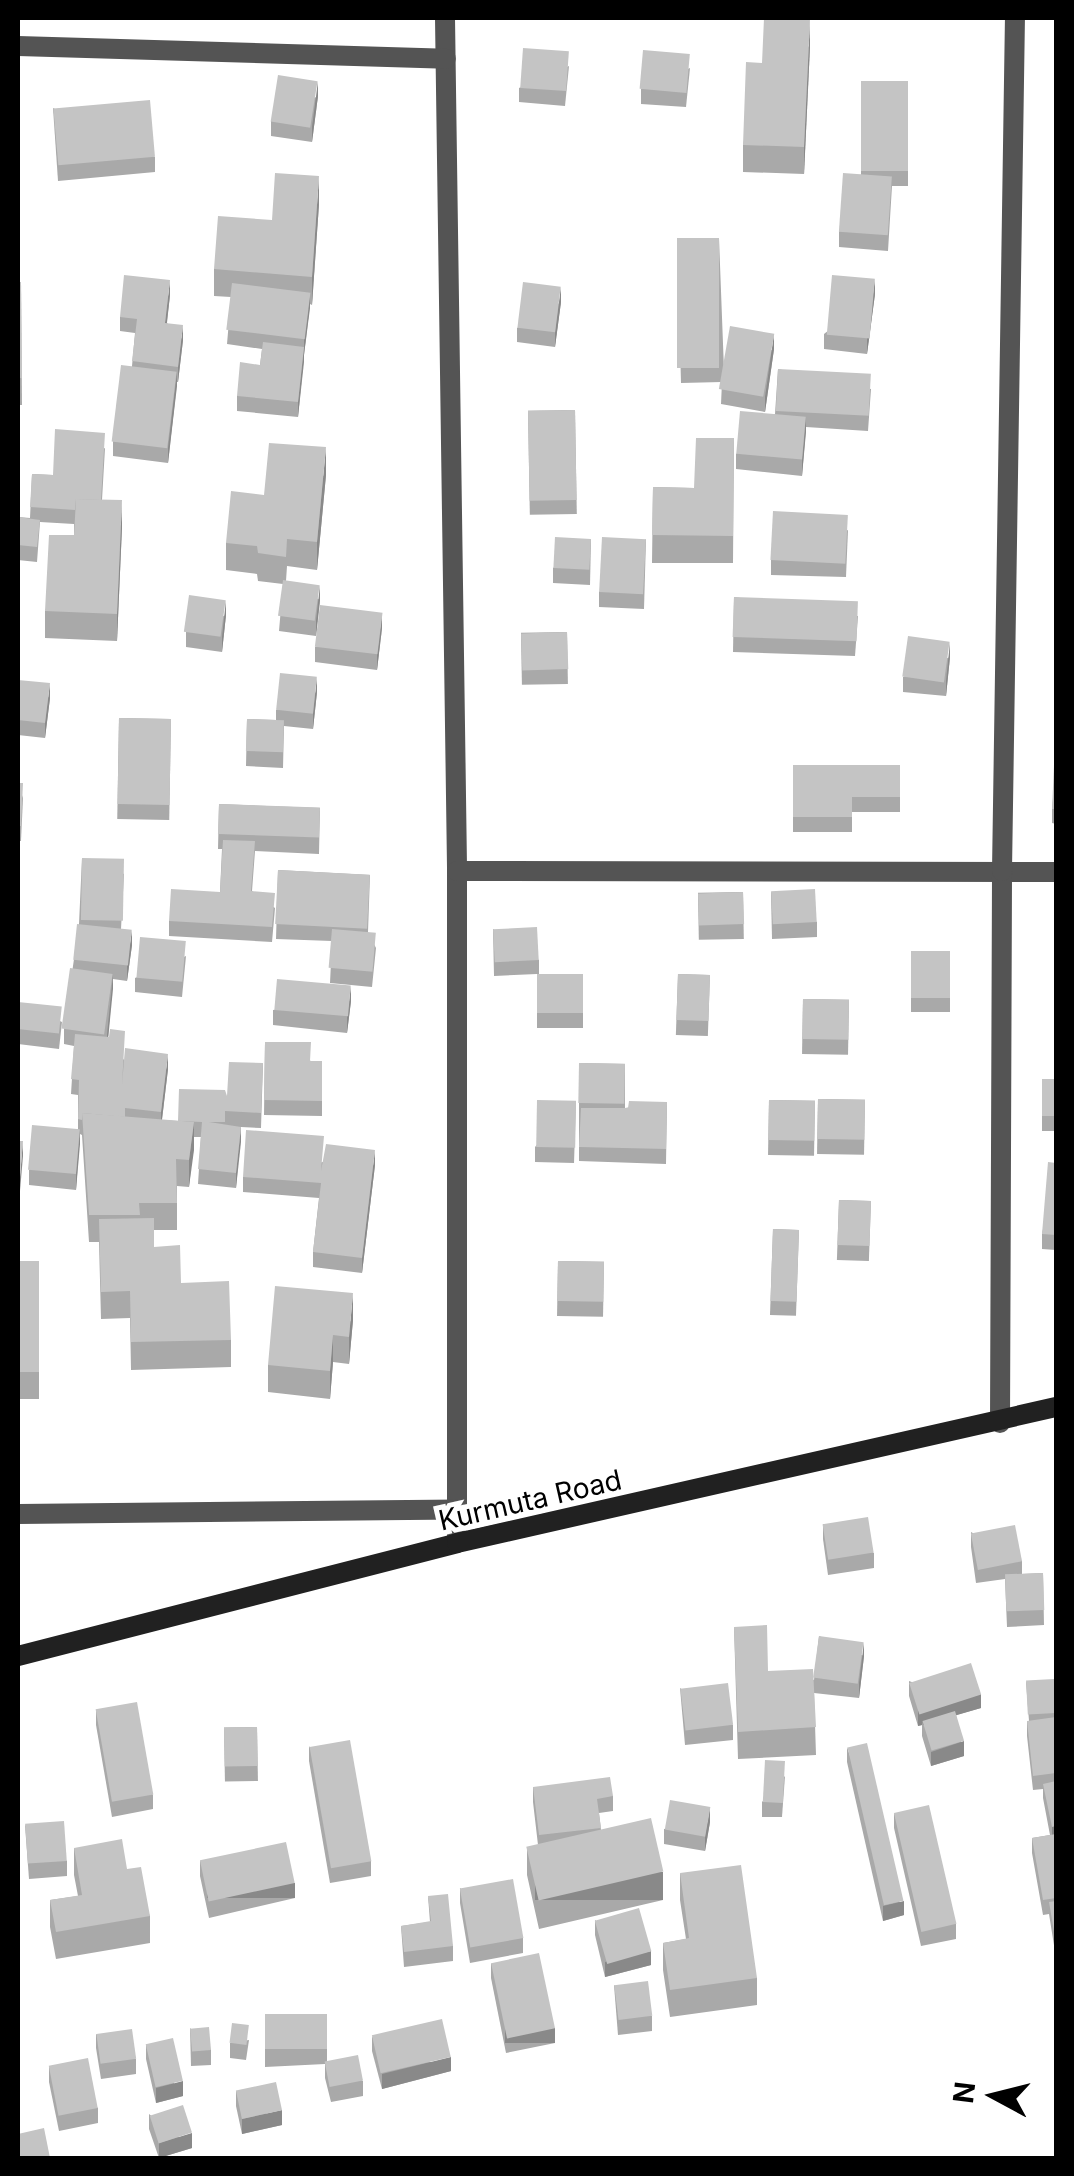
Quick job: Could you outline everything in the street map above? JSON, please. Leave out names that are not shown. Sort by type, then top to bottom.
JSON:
[{"type":"main road","name":"Kurmuta Road","points":[[18,1656],[457,1544],[1056,1407]]},
{"type":"street","points":[[446,18],[457,870],[457,1544]]},
{"type":"street","points":[[1000,1422],[1002,871],[1015,18]]},
{"type":"street","points":[[18,46],[446,59]]},
{"type":"street","points":[[457,870],[1056,872]]},
{"type":"street","points":[[18,1514],[459,1509]]},
{"type":"building","points":[[764,18],[810,19],[804,147],[743,145],[746,62],[762,63]]},
{"type":"building","points":[[523,48],[569,51],[566,91],[520,88]]},
{"type":"building","points":[[643,50],[690,54],[686,93],[640,89]]},
{"type":"building","points":[[278,75],[318,81],[310,128],[271,121]]},
{"type":"building","points":[[861,81],[908,81],[908,171],[861,171]]},
{"type":"building","points":[[150,100],[155,157],[58,165],[53,108]]},
{"type":"building","points":[[275,173],[319,176],[312,277],[214,269],[218,216],[272,220]]},
{"type":"building","points":[[843,173],[892,176],[888,235],[839,232]]},
{"type":"building","points":[[677,238],[719,238],[719,368],[677,368]]},
{"type":"building","points":[[124,275],[170,280],[165,323],[183,325],[178,367],[132,361],[137,319],[120,317]]},
{"type":"building","points":[[832,275],[875,279],[870,339],[827,335]]},
{"type":"building","points":[[21,282],[22,378],[18,378]]},
{"type":"building","points":[[523,282],[561,287],[555,332],[517,328]]},
{"type":"building","points":[[232,283],[310,293],[305,339],[226,330]]},
{"type":"building","points":[[730,326],[774,334],[763,397],[719,389]]},
{"type":"building","points":[[263,342],[304,347],[298,402],[237,396],[240,362],[260,365]]},
{"type":"building","points":[[121,365],[177,372],[167,448],[112,441]]},
{"type":"building","points":[[778,369],[871,374],[869,416],[776,411]]},
{"type":"building","points":[[575,410],[577,500],[530,501],[528,411]]},
{"type":"building","points":[[740,411],[806,417],[802,460],[736,454]]},
{"type":"building","points":[[55,429],[105,433],[101,500],[76,499],[75,510],[30,507],[32,474],[53,475]]},
{"type":"building","points":[[696,438],[734,438],[733,536],[652,535],[653,487],[694,488]]},
{"type":"building","points":[[269,443],[326,447],[317,542],[287,539],[286,557],[258,553],[257,546],[226,543],[231,491],[264,495]]},
{"type":"building","points":[[76,499],[122,500],[117,614],[45,611],[49,535],[74,535]]},
{"type":"building","points":[[773,511],[848,515],[845,564],[770,560]]},
{"type":"building","points":[[18,517],[40,520],[37,547],[18,545]]},
{"type":"building","points":[[555,537],[591,539],[589,570],[553,568]]},
{"type":"building","points":[[602,537],[646,539],[643,594],[599,592]]},
{"type":"building","points":[[283,580],[320,585],[315,621],[278,616]]},
{"type":"building","points":[[189,595],[226,600],[220,637],[184,632]]},
{"type":"building","points":[[734,597],[858,601],[857,641],[733,637]]},
{"type":"building","points":[[320,605],[383,613],[377,654],[315,647]]},
{"type":"building","points":[[567,632],[568,669],[522,671],[521,634]]},
{"type":"building","points":[[908,636],[950,642],[944,682],[902,677]]},
{"type":"building","points":[[280,673],[317,677],[313,714],[276,710]]},
{"type":"building","points":[[18,680],[50,683],[45,723],[18,720]]},
{"type":"building","points":[[119,718],[171,719],[169,805],[117,804]]},
{"type":"building","points":[[247,719],[284,720],[283,752],[246,751]]},
{"type":"building","points":[[793,765],[900,765],[900,797],[852,797],[852,817],[793,817]]},
{"type":"building","points":[[1054,765],[1056,809],[1052,809]]},
{"type":"building","points":[[18,783],[23,783],[21,826],[18,826]]},
{"type":"building","points":[[219,804],[320,808],[319,838],[218,834]]},
{"type":"building","points":[[223,840],[255,841],[251,891],[275,893],[272,927],[169,921],[171,889],[220,892]]},
{"type":"building","points":[[82,858],[124,859],[123,921],[81,920]]},
{"type":"building","points":[[278,870],[370,875],[367,929],[275,924]]},
{"type":"building","points":[[815,889],[817,922],[773,924],[771,891]]},
{"type":"building","points":[[743,892],[744,924],[699,926],[698,894]]},
{"type":"building","points":[[77,924],[132,930],[128,966],[73,960]]},
{"type":"building","points":[[537,927],[539,960],[495,962],[493,929]]},
{"type":"building","points":[[332,929],[376,933],[372,972],[329,968]]},
{"type":"building","points":[[140,937],[186,941],[182,982],[136,978]]},
{"type":"building","points":[[911,951],[950,951],[950,998],[911,998]]},
{"type":"building","points":[[70,968],[113,974],[104,1034],[62,1028]]},
{"type":"building","points":[[537,974],[583,974],[583,1013],[537,1013]]},
{"type":"building","points":[[678,974],[710,975],[708,1021],[676,1020]]},
{"type":"building","points":[[277,979],[351,985],[348,1016],[274,1010]]},
{"type":"building","points":[[803,999],[849,1000],[848,1040],[802,1039]]},
{"type":"building","points":[[18,1002],[62,1007],[59,1033],[18,1029]]},
{"type":"building","points":[[110,1029],[125,1031],[122,1085],[125,1048],[168,1054],[161,1112],[125,1108],[125,1117],[82,1113],[82,1120],[78,1119],[79,1080],[71,1079],[75,1034],[109,1037]]},
{"type":"building","points":[[265,1042],[311,1042],[310,1061],[322,1061],[322,1101],[264,1100]]},
{"type":"building","points":[[229,1062],[263,1063],[261,1113],[225,1111],[225,1122],[209,1122],[241,1127],[236,1173],[198,1169],[202,1122],[178,1121],[179,1089],[225,1090],[227,1096]]},
{"type":"building","points":[[579,1063],[625,1064],[624,1104],[578,1103]]},
{"type":"building","points":[[1042,1079],[1056,1079],[1056,1116],[1042,1116]]},
{"type":"building","points":[[818,1099],[865,1100],[864,1140],[817,1139]]},
{"type":"building","points":[[537,1100],[576,1101],[575,1148],[536,1147]]},
{"type":"building","points":[[769,1100],[815,1101],[814,1141],[768,1140]]},
{"type":"building","points":[[629,1101],[667,1102],[666,1149],[579,1147],[581,1108],[628,1108]]},
{"type":"building","points":[[82,1113],[194,1122],[189,1160],[176,1159],[177,1203],[139,1203],[140,1215],[89,1215]]},
{"type":"building","points":[[32,1125],[80,1129],[76,1174],[28,1170]]},
{"type":"building","points":[[246,1130],[324,1136],[321,1171],[326,1144],[375,1150],[362,1258],[313,1252],[321,1183],[243,1177]]},
{"type":"building","points":[[18,1141],[23,1141],[18,1200]]},
{"type":"building","points":[[1048,1162],[1056,1163],[1056,1235],[1042,1234]]},
{"type":"building","points":[[839,1200],[871,1201],[869,1246],[837,1245]]},
{"type":"building","points":[[154,1218],[154,1247],[180,1245],[181,1283],[229,1281],[231,1340],[131,1342],[130,1291],[101,1292],[99,1219]]},
{"type":"building","points":[[773,1229],[799,1230],[796,1302],[770,1301]]},
{"type":"building","points":[[18,1261],[39,1261],[39,1372],[18,1372]]},
{"type":"building","points":[[558,1261],[604,1262],[603,1302],[557,1301]]},
{"type":"building","points":[[275,1286],[353,1293],[349,1337],[333,1335],[330,1371],[268,1365]]},
{"type":"building","points":[[868,1517],[874,1553],[828,1560],[823,1524]]},
{"type":"building","points":[[1015,1525],[1022,1561],[978,1570],[971,1534]]},
{"type":"building","points":[[1043,1573],[1044,1610],[1006,1611],[1005,1574]]},
{"type":"building","points":[[767,1625],[768,1671],[813,1669],[816,1727],[738,1732],[734,1627]]},
{"type":"building","points":[[819,1636],[864,1642],[858,1684],[813,1678]]},
{"type":"building","points":[[971,1663],[981,1694],[919,1714],[909,1683]]},
{"type":"building","points":[[1054,1679],[1056,1713],[1028,1714],[1026,1680]]},
{"type":"building","points":[[728,1683],[733,1725],[685,1731],[680,1689]]},
{"type":"building","points":[[137,1702],[153,1795],[112,1802],[96,1709]]},
{"type":"building","points":[[955,1711],[964,1741],[932,1751],[922,1721]]},
{"type":"building","points":[[1056,1717],[1056,1773],[1033,1776],[1027,1721]]},
{"type":"building","points":[[257,1727],[258,1766],[225,1767],[224,1728]]},
{"type":"building","points":[[350,1740],[371,1861],[331,1868],[310,1747]]},
{"type":"building","points":[[867,1743],[903,1901],[884,1905],[848,1747]]},
{"type":"building","points":[[765,1760],[785,1761],[783,1803],[763,1802]]},
{"type":"building","points":[[610,1777],[613,1796],[597,1799],[601,1828],[539,1835],[533,1787]]},
{"type":"building","points":[[1056,1781],[1056,1826],[1052,1827],[1043,1784]]},
{"type":"building","points":[[670,1800],[710,1807],[705,1837],[665,1830]]},
{"type":"building","points":[[929,1805],[956,1924],[921,1932],[894,1813]]},
{"type":"building","points":[[651,1818],[663,1872],[539,1900],[526,1847]]},
{"type":"building","points":[[64,1821],[67,1861],[28,1864],[25,1824]]},
{"type":"building","points":[[1056,1834],[1056,1898],[1043,1900],[1032,1838]]},
{"type":"building","points":[[122,1839],[127,1869],[141,1867],[150,1916],[56,1932],[50,1900],[82,1895],[74,1848]]},
{"type":"building","points":[[286,1842],[295,1883],[209,1901],[200,1860]]},
{"type":"building","points":[[741,1865],[757,1978],[670,1990],[663,1943],[689,1938],[680,1873]]},
{"type":"building","points":[[513,1879],[523,1938],[470,1947],[460,1888]]},
{"type":"building","points":[[448,1894],[453,1946],[404,1952],[401,1926],[431,1921],[428,1896]]},
{"type":"building","points":[[1056,1901],[1056,1943],[1049,1902]]},
{"type":"building","points":[[639,1908],[651,1951],[607,1964],[595,1921]]},
{"type":"building","points":[[539,1953],[555,2028],[507,2039],[491,1963]]},
{"type":"building","points":[[648,1981],[652,2016],[619,2020],[614,1985]]},
{"type":"building","points":[[265,2014],[327,2014],[327,2049],[265,2049]]},
{"type":"building","points":[[442,2019],[451,2057],[381,2073],[372,2035]]},
{"type":"building","points":[[232,2023],[249,2025],[246,2045],[230,2043]]},
{"type":"building","points":[[209,2027],[211,2050],[192,2052],[190,2029]]},
{"type":"building","points":[[132,2029],[136,2059],[101,2064],[96,2034]]},
{"type":"building","points":[[173,2038],[183,2081],[156,2087],[146,2044]]},
{"type":"building","points":[[358,2055],[363,2081],[330,2087],[325,2061]]},
{"type":"building","points":[[88,2058],[98,2108],[58,2116],[49,2066]]},
{"type":"building","points":[[276,2082],[282,2110],[242,2119],[236,2091]]},
{"type":"building","points":[[183,2105],[192,2133],[159,2143],[150,2116]]},
{"type":"building","points":[[44,2128],[50,2158],[18,2158],[18,2134]]}]
